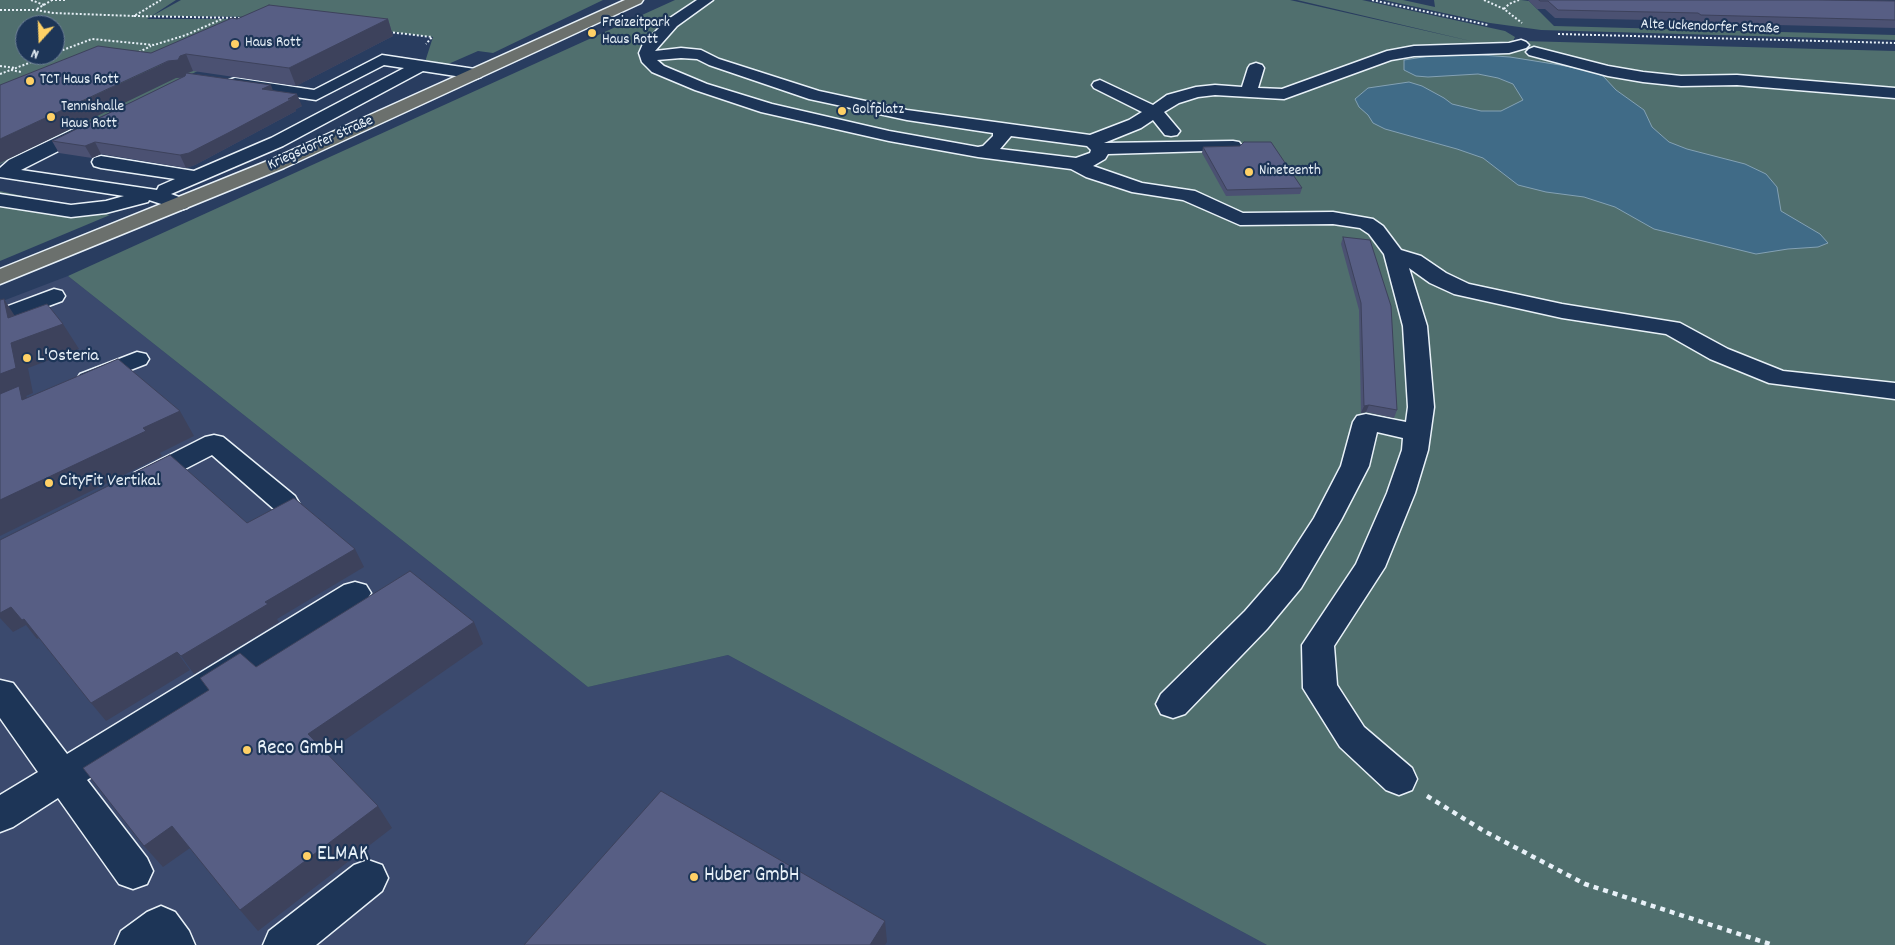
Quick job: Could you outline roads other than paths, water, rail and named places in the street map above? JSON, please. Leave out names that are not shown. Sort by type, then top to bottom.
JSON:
[{"type":"main road","name":"Kriegsdorfer Straße","points":[[0,277],[167,196],[363,126],[636,0]]},
{"type":"lane","points":[[648,51],[672,23],[706,0]]},
{"type":"lane","points":[[1096,145],[1156,112],[1173,99],[1196,92],[1215,90],[1284,94],[1387,56],[1414,51],[1527,49],[1608,71],[1643,77],[1681,81],[1737,80],[1895,93]]},
{"type":"lane","points":[[648,51],[702,55],[714,62],[816,95],[907,115],[1096,145],[1233,146]]},
{"type":"lane","points":[[648,51],[650,62],[658,69],[701,87],[767,108],[889,136],[978,152],[1076,164],[1090,161],[1099,155],[1096,145]]},
{"type":"lane","points":[[316,95],[382,60],[475,74]]},
{"type":"lane","points":[[0,200],[71,211],[167,196],[196,177],[277,142],[352,96],[415,64]]},
{"type":"lane","points":[[1248,92],[1256,68]]},
{"type":"lane","points":[[222,82],[316,95],[352,96]]},
{"type":"lane","points":[[1100,85],[1156,112],[1171,131]]},
{"type":"lane","points":[[104,121],[16,164],[6,173],[167,196]]},
{"type":"lane","points":[[978,152],[988,151],[994,147],[1002,137],[1001,130]]},
{"type":"lane","points":[[243,136],[277,142]]},
{"type":"lane","points":[[101,162],[196,177]]},
{"type":"lane","points":[[1076,164],[1093,173],[1139,188],[1188,195],[1240,219],[1333,218],[1366,223],[1376,230],[1394,254],[1415,326],[1421,408],[1415,450],[1401,493],[1370,567],[1318,645],[1320,688],[1352,737],[1399,779]]},
{"type":"lane","points":[[1394,254],[1413,261],[1438,278],[1462,289],[1562,311],[1672,328],[1719,354],[1778,378],[1895,391]]},
{"type":"lane","points":[[0,317],[54,296]]},
{"type":"lane","points":[[64,390],[137,358]]},
{"type":"lane","points":[[1173,704],[1256,620],[1290,580],[1327,520],[1355,466],[1366,422],[1417,433]]},
{"type":"lane","points":[[120,491],[214,443],[285,503]]},
{"type":"lane","points":[[0,815],[355,593]]},
{"type":"lane","points":[[1,693],[133,871]]},
{"type":"lane","points":[[284,945],[368,878]]},
{"type":"lane","points":[[136,945],[161,926],[174,945]]},
{"type":"place","name":"Freizeitpark Haus Rott","points":[[592,33]]},
{"type":"place","name":"Haus Rott","points":[[235,44]]},
{"type":"place","name":"TCT Haus Rott","points":[[30,81]]},
{"type":"place","name":"Golfplatz","points":[[842,111]]},
{"type":"place","name":"Tennishalle Haus Rott","points":[[51,117]]},
{"type":"place","name":"Nineteenth","points":[[1249,172]]},
{"type":"place","name":"L'Osteria","points":[[27,358]]},
{"type":"place","name":"CityFit Vertikal","points":[[49,483]]},
{"type":"place","name":"Reco GmbH","points":[[247,750]]},
{"type":"place","name":"ELMAK","points":[[307,856]]},
{"type":"place","name":"Huber GmbH","points":[[694,877]]}]
